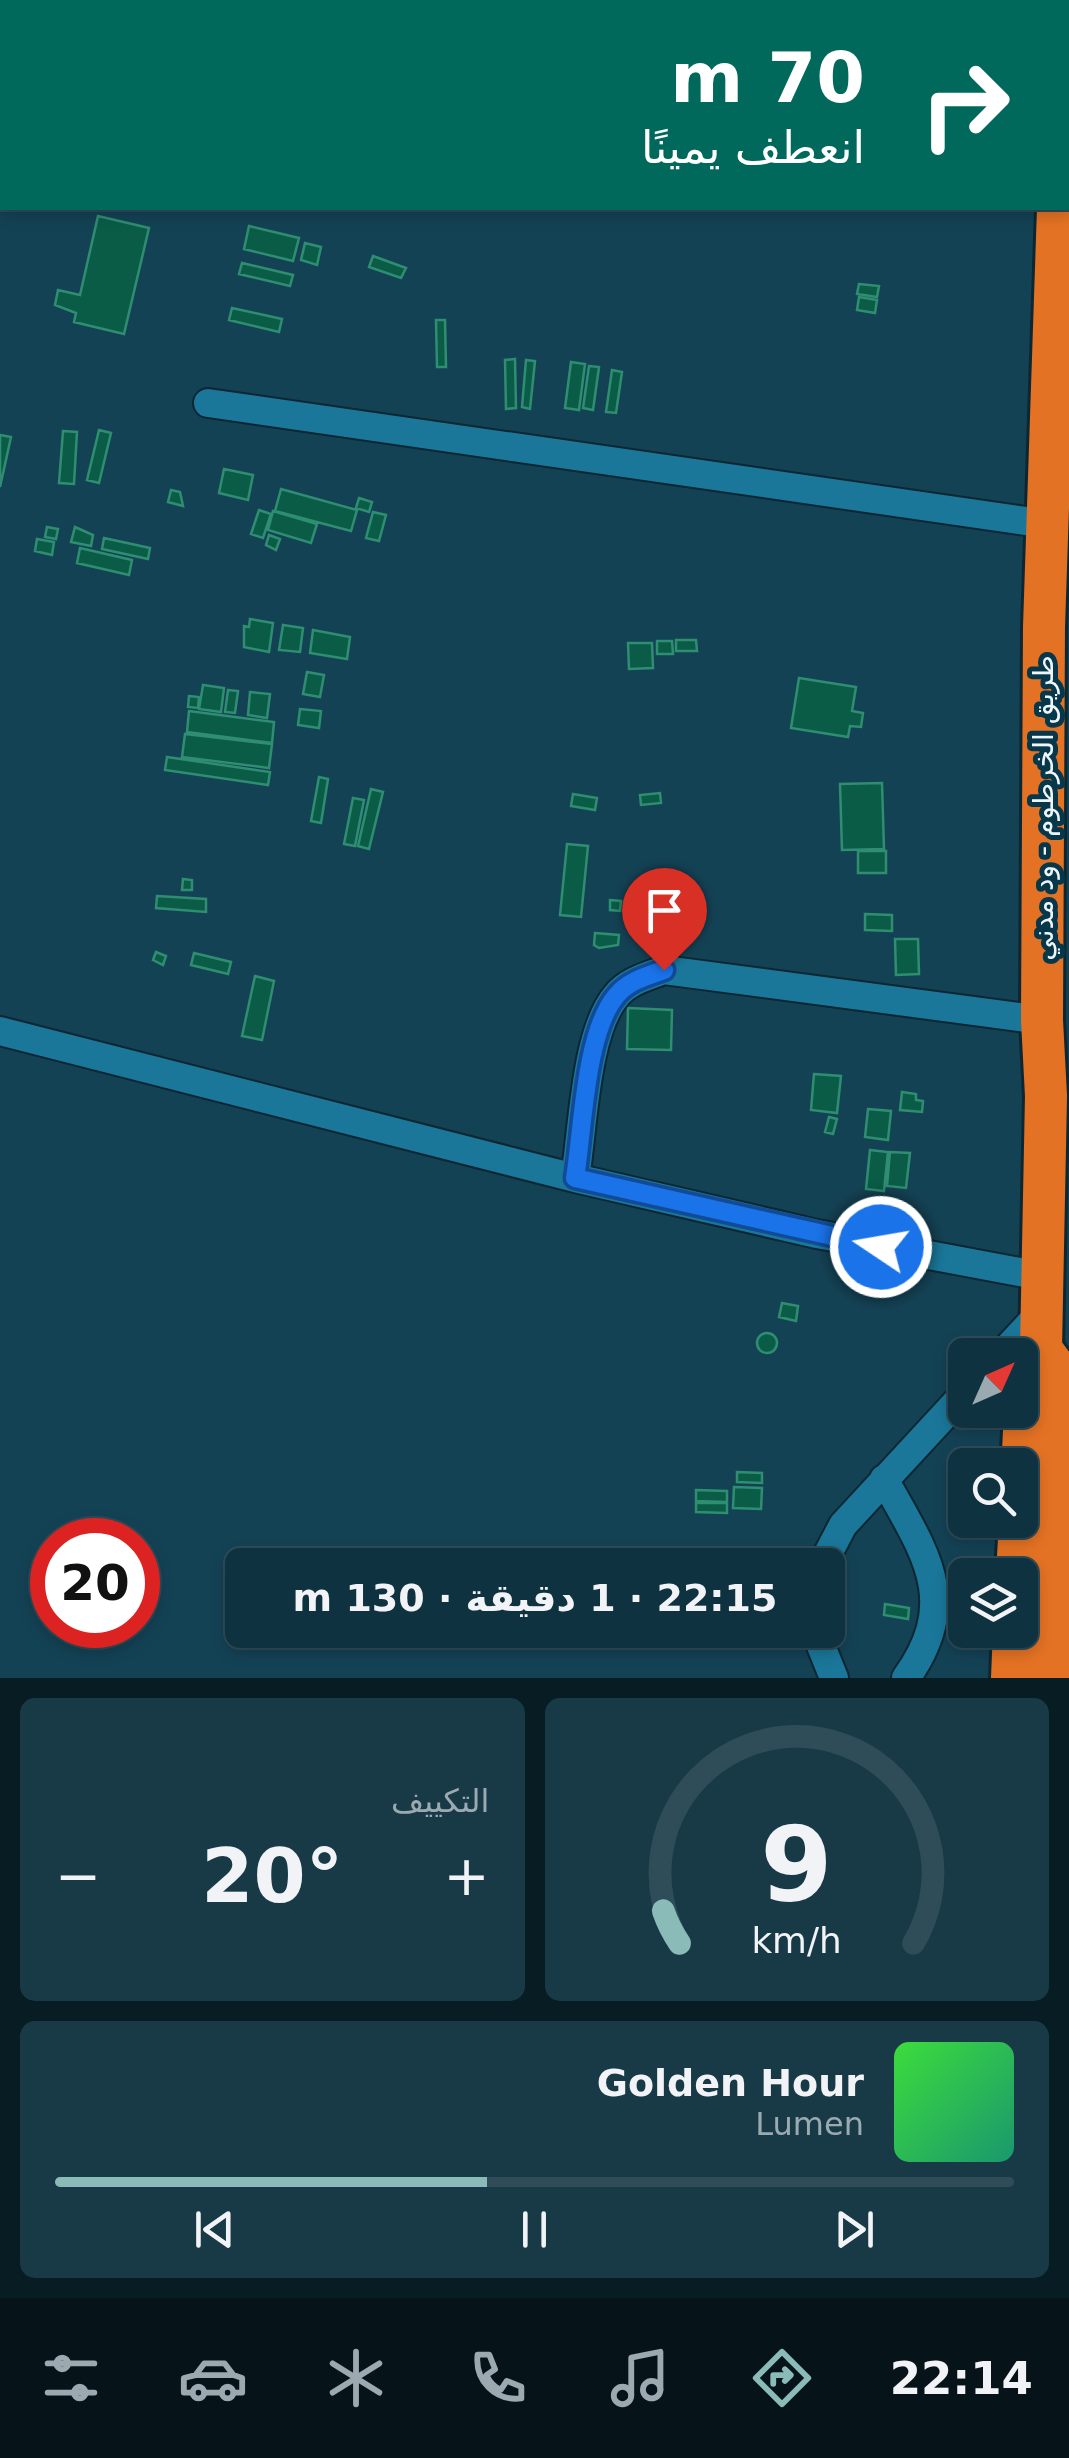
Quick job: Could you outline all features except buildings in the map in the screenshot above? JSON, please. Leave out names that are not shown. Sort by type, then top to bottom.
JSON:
[{"type":"highway","name":"طريق الخرطوم - ود مدني","points":[[1028,1448],[1040,1344],[1058,1098],[1042,1020],[1056,691],[1048,524],[1058,210]]},
{"type":"highway","name":"طريق الخرطوم - ود مدني","points":[[1040,1344],[1053,1678]]},
{"type":"highway","points":[[1012,1678],[1013,1648]]},
{"type":"lane","points":[[208,403],[1048,524]]},
{"type":"lane","points":[[575,1178],[598,1031],[616,996],[635,980],[664,970],[1042,1020]]},
{"type":"lane","points":[[0,1031],[575,1178],[816,1234],[1040,1344]]},
{"type":"lane","points":[[831,1548],[843,1526],[948,1411]]},
{"type":"lane","points":[[884,1479],[928,1559],[938,1599],[928,1649],[906,1678]]},
{"type":"lane","points":[[822,1648],[834,1678]]},
{"type":"route","points":[[664,970],[635,980],[616,996],[598,1031],[575,1178],[881,1247]]}]
